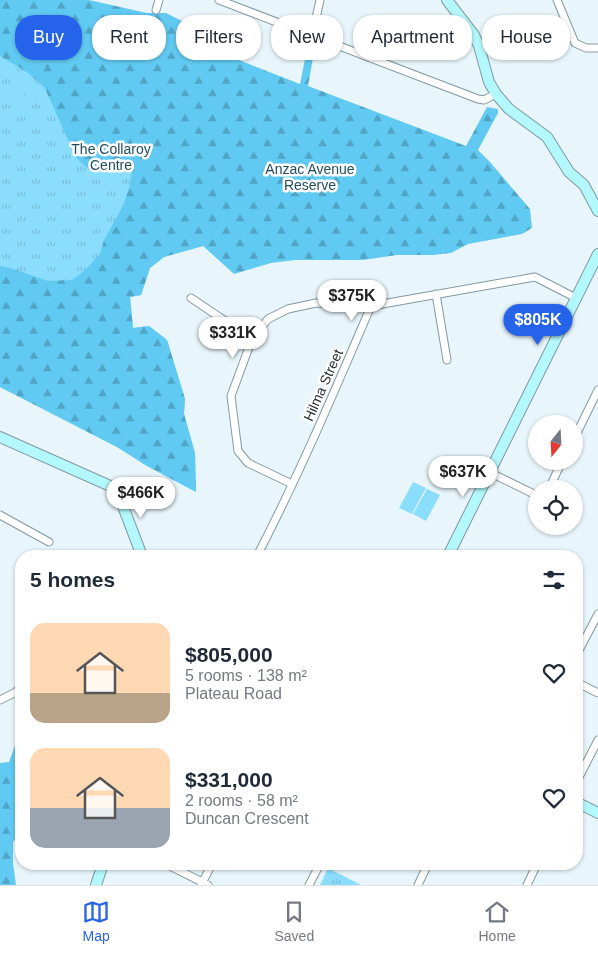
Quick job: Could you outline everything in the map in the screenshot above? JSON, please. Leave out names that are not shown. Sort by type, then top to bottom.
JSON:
[{"type":"street","points":[[156,10],[160,0]]},
{"type":"street","points":[[219,0],[271,20]]},
{"type":"street","points":[[317,15],[320,0]]},
{"type":"street","points":[[447,0],[474,35],[496,94],[509,109],[547,137],[568,172],[584,185],[598,212]]},
{"type":"street","points":[[557,0],[575,44],[586,48],[598,48]]},
{"type":"street","points":[[343,48],[478,99],[484,100],[496,94]]},
{"type":"street","points":[[451,550],[598,254]]},
{"type":"street","points":[[292,484],[248,463],[238,451],[231,396],[252,339],[268,319],[288,309],[316,302],[370,306],[535,277],[576,298]]},
{"type":"street","points":[[436,294],[447,360]]},
{"type":"street","points":[[191,298],[252,339]]},
{"type":"street","name":"Hilma Street","points":[[260,550],[335,390],[370,306]]},
{"type":"street","points":[[583,421],[598,390]]},
{"type":"street","points":[[0,437],[108,485],[116,491],[140,550]]},
{"type":"street","points":[[490,472],[528,491]]},
{"type":"street","points":[[0,515],[49,542]]},
{"type":"street","points":[[583,643],[598,614]]},
{"type":"street","points":[[583,686],[598,693]]},
{"type":"street","points":[[0,700],[15,692]]},
{"type":"street","points":[[583,769],[598,740]]},
{"type":"street","points":[[583,806],[598,813]]},
{"type":"street","points":[[96,885],[101,870]]},
{"type":"street","points":[[177,870],[204,884],[210,870]]},
{"type":"street","points":[[309,885],[317,870]]},
{"type":"street","points":[[418,885],[425,870]]},
{"type":"street","points":[[527,885],[534,870]]},
{"type":"green space","name":"Anzac Avenue Reserve","points":[[0,0],[89,0],[147,13],[166,13],[176,18],[176,60],[239,60],[300,84],[305,60],[313,60],[308,86],[466,146],[487,107],[498,109],[498,113],[478,150],[530,209],[532,228],[522,234],[468,244],[451,253],[433,255],[397,255],[363,260],[295,260],[271,263],[234,274],[203,246],[164,257],[150,268],[141,295],[130,297],[133,328],[149,326],[167,340],[185,399],[184,414],[195,453],[196,492],[147,466],[117,447],[0,387],[0,266],[48,281],[72,280],[85,270],[100,254],[104,240],[123,206],[130,185],[132,171],[124,163],[93,173],[76,158],[45,88],[27,72],[0,56]]},
{"type":"green space","name":"The Collaroy Centre","points":[[0,20],[15,37],[15,60],[36,60],[203,246],[164,257],[150,268],[141,295],[130,297],[133,328],[149,326],[167,340],[185,399],[184,414],[195,453],[196,492],[147,466],[117,447],[0,387]]},
{"type":"green space","points":[[27,72],[37,87],[10,103],[1,89]]},
{"type":"green space","points":[[413,482],[426,488],[412,514],[399,508]]},
{"type":"green space","points":[[427,489],[440,495],[426,521],[413,514]]},
{"type":"green space","points":[[15,746],[15,840],[13,842],[13,863],[16,885],[0,885],[0,763],[9,762]]},
{"type":"green space","points":[[327,870],[332,870],[361,885],[320,885]]}]
